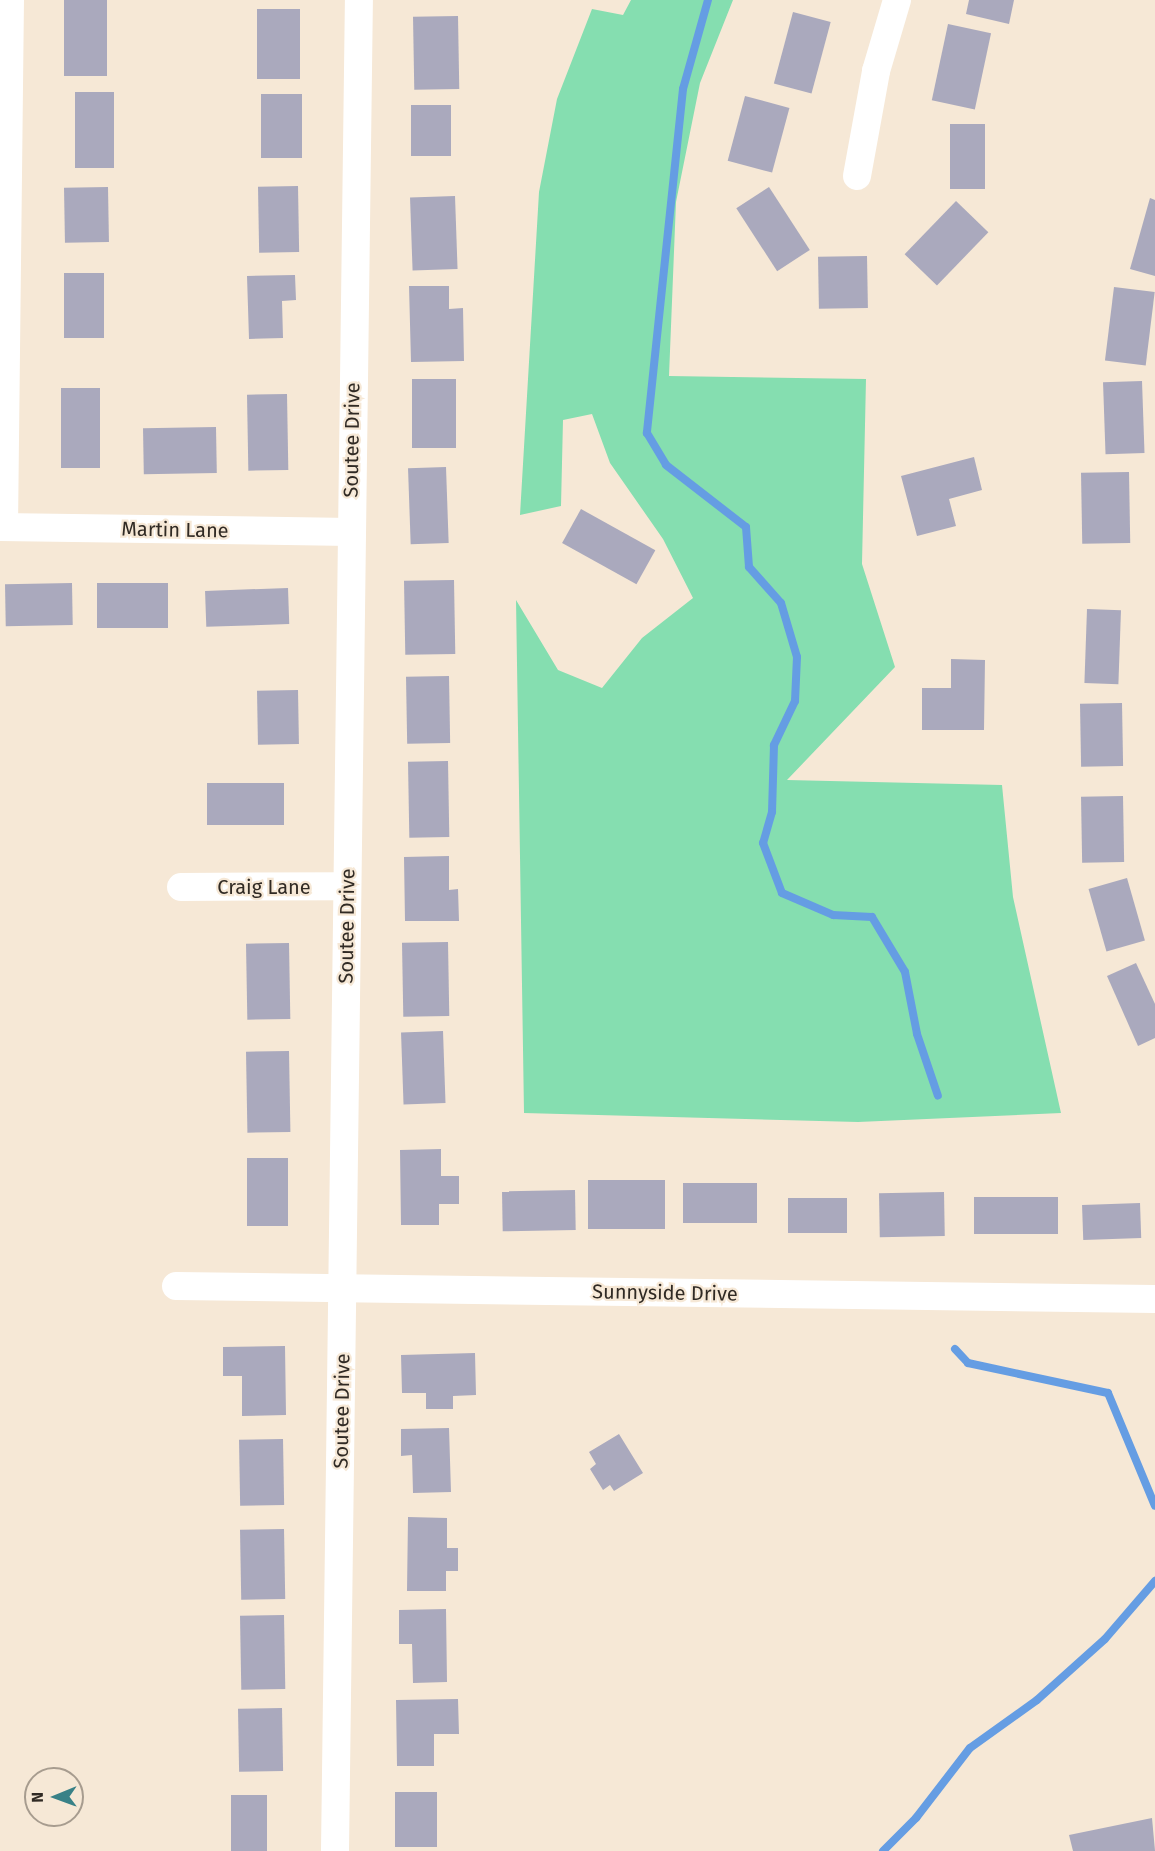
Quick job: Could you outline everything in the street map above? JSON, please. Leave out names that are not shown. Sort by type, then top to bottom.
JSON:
[{"type":"street","points":[[2,527],[10,0]]},
{"type":"street","name":"Soutee Drive","points":[[335,1851],[358,0]]},
{"type":"street","points":[[857,176],[876,71],[897,0]]},
{"type":"street","name":"Martin Lane","points":[[2,527],[351,532]]},
{"type":"street","name":"Craig Lane","points":[[181,887],[347,886]]},
{"type":"street","name":"Sunnyside Drive","points":[[176,1286],[343,1286],[1155,1299]]},
{"type":"green space","points":[[631,0],[733,0],[700,83],[676,202],[669,376],[866,379],[862,564],[895,667],[787,780],[1002,785],[1013,897],[1061,1113],[858,1122],[524,1113],[516,600],[558,670],[602,688],[642,638],[693,598],[663,539],[610,463],[592,414],[563,420],[561,506],[520,515],[539,192],[557,99],[592,9],[623,15]]},
{"type":"building","points":[[64,0],[107,0],[107,76],[64,76]]},
{"type":"building","points":[[969,0],[1014,0],[1009,24],[966,14]]},
{"type":"building","points":[[257,9],[300,9],[300,79],[257,79]]},
{"type":"building","points":[[793,12],[831,22],[812,94],[774,83]]},
{"type":"building","points":[[458,16],[459,89],[414,90],[413,17]]},
{"type":"building","points":[[948,24],[991,33],[975,109],[932,100]]},
{"type":"building","points":[[75,92],[114,92],[114,168],[75,168]]},
{"type":"building","points":[[261,94],[302,94],[302,158],[261,158]]},
{"type":"building","points":[[745,96],[789,108],[772,173],[728,161]]},
{"type":"building","points":[[411,105],[451,105],[451,156],[411,156]]},
{"type":"building","points":[[950,124],[985,124],[985,189],[950,189]]},
{"type":"building","points":[[298,186],[299,252],[259,253],[258,187]]},
{"type":"building","points":[[108,187],[109,242],[65,243],[64,188]]},
{"type":"building","points":[[769,187],[810,250],[777,271],[736,208]]},
{"type":"building","points":[[455,196],[458,269],[413,271],[410,198]]},
{"type":"building","points":[[1150,198],[1155,200],[1155,276],[1130,269]]},
{"type":"building","points":[[956,201],[988,232],[937,285],[905,254]]},
{"type":"building","points":[[867,256],[868,308],[819,309],[818,257]]},
{"type":"building","points":[[64,273],[104,273],[104,338],[64,338]]},
{"type":"building","points":[[295,275],[296,300],[282,301],[283,338],[249,339],[247,276]]},
{"type":"building","points":[[409,286],[449,286],[449,309],[463,308],[464,361],[411,362]]},
{"type":"building","points":[[1114,287],[1155,292],[1146,365],[1105,360]]},
{"type":"building","points":[[412,379],[456,379],[456,448],[412,448]]},
{"type":"building","points":[[1142,381],[1145,453],[1106,454],[1103,382]]},
{"type":"building","points":[[61,388],[100,388],[100,468],[61,468]]},
{"type":"building","points":[[287,394],[288,470],[248,471],[247,395]]},
{"type":"building","points":[[216,427],[217,473],[144,474],[143,428]]},
{"type":"building","points":[[974,457],[982,490],[949,499],[956,526],[917,536],[901,476]]},
{"type":"building","points":[[446,467],[449,543],[411,544],[408,468]]},
{"type":"building","points":[[1129,472],[1130,543],[1082,544],[1081,473]]},
{"type":"building","points":[[581,509],[655,550],[636,584],[562,543]]},
{"type":"building","points":[[454,580],[455,654],[405,655],[404,581]]},
{"type":"building","points":[[72,583],[73,625],[6,626],[5,584]]},
{"type":"building","points":[[97,583],[168,583],[168,628],[97,628]]},
{"type":"building","points":[[288,588],[289,624],[206,627],[205,591]]},
{"type":"building","points":[[1087,609],[1121,610],[1118,684],[1084,683]]},
{"type":"building","points":[[951,659],[985,660],[984,730],[922,730],[922,688],[951,688]]},
{"type":"building","points":[[449,676],[450,743],[407,744],[406,677]]},
{"type":"building","points":[[298,690],[299,744],[258,745],[257,691]]},
{"type":"building","points":[[1122,703],[1123,766],[1081,767],[1080,704]]},
{"type":"building","points":[[448,761],[449,837],[409,838],[408,762]]},
{"type":"building","points":[[207,783],[284,783],[284,825],[207,825]]},
{"type":"building","points":[[1123,796],[1124,862],[1082,863],[1081,797]]},
{"type":"building","points":[[449,856],[449,890],[458,889],[459,921],[405,921],[404,857]]},
{"type":"building","points":[[1127,878],[1145,940],[1106,952],[1089,889]]},
{"type":"building","points":[[448,942],[449,1016],[403,1017],[402,943]]},
{"type":"building","points":[[289,943],[290,1019],[247,1020],[246,944]]},
{"type":"building","points":[[1136,963],[1155,1004],[1155,1038],[1138,1046],[1107,976]]},
{"type":"building","points":[[443,1031],[446,1103],[404,1104],[401,1032]]},
{"type":"building","points":[[289,1051],[290,1132],[247,1133],[246,1052]]},
{"type":"building","points":[[441,1149],[441,1176],[459,1176],[459,1204],[439,1204],[439,1225],[401,1225],[400,1150]]},
{"type":"building","points":[[247,1158],[288,1158],[288,1226],[247,1226]]},
{"type":"building","points":[[588,1180],[665,1180],[665,1229],[588,1229]]},
{"type":"building","points":[[683,1183],[757,1183],[757,1223],[683,1223]]},
{"type":"building","points":[[575,1190],[576,1230],[503,1231],[502,1191]]},
{"type":"building","points":[[944,1192],[945,1236],[880,1237],[879,1193]]},
{"type":"building","points":[[974,1197],[1058,1197],[1058,1234],[974,1234]]},
{"type":"building","points":[[788,1198],[847,1198],[847,1233],[788,1233]]},
{"type":"building","points":[[1140,1203],[1141,1238],[1083,1240],[1082,1205]]},
{"type":"building","points":[[285,1346],[286,1415],[242,1416],[242,1376],[223,1376],[223,1347]]},
{"type":"building","points":[[475,1353],[476,1395],[453,1396],[453,1409],[426,1409],[426,1393],[402,1393],[401,1355]]},
{"type":"building","points":[[449,1428],[451,1492],[413,1493],[412,1455],[401,1456],[401,1429]]},
{"type":"building","points":[[619,1434],[643,1473],[614,1491],[610,1485],[603,1490],[590,1469],[596,1464],[589,1452]]},
{"type":"building","points":[[283,1439],[284,1505],[240,1506],[239,1440]]},
{"type":"building","points":[[408,1517],[447,1518],[447,1548],[458,1548],[458,1571],[446,1571],[446,1591],[407,1591]]},
{"type":"building","points":[[284,1529],[285,1599],[241,1600],[240,1530]]},
{"type":"building","points":[[446,1609],[447,1682],[413,1683],[412,1644],[399,1644],[399,1610]]},
{"type":"building","points":[[284,1615],[285,1689],[241,1690],[240,1616]]},
{"type":"building","points":[[458,1699],[459,1734],[434,1734],[434,1766],[397,1766],[396,1700]]},
{"type":"building","points":[[282,1708],[283,1771],[239,1772],[238,1709]]},
{"type":"building","points":[[395,1792],[437,1792],[437,1847],[395,1847]]},
{"type":"building","points":[[231,1795],[267,1795],[267,1851],[231,1851]]},
{"type":"building","points":[[1152,1818],[1155,1851],[1073,1851],[1069,1835]]},
{"type":"waterway","points":[[708,0],[683,89],[647,433],[666,465],[746,527],[749,567],[781,603],[797,657],[795,701],[774,745],[772,812],[763,843],[782,893],[833,915],[872,917],[905,972],[917,1034],[938,1096]]},
{"type":"waterway","points":[[955,1349],[968,1363],[1108,1393],[1155,1506]]},
{"type":"waterway","points":[[883,1851],[916,1818],[970,1748],[1037,1700],[1105,1639],[1155,1581]]}]
